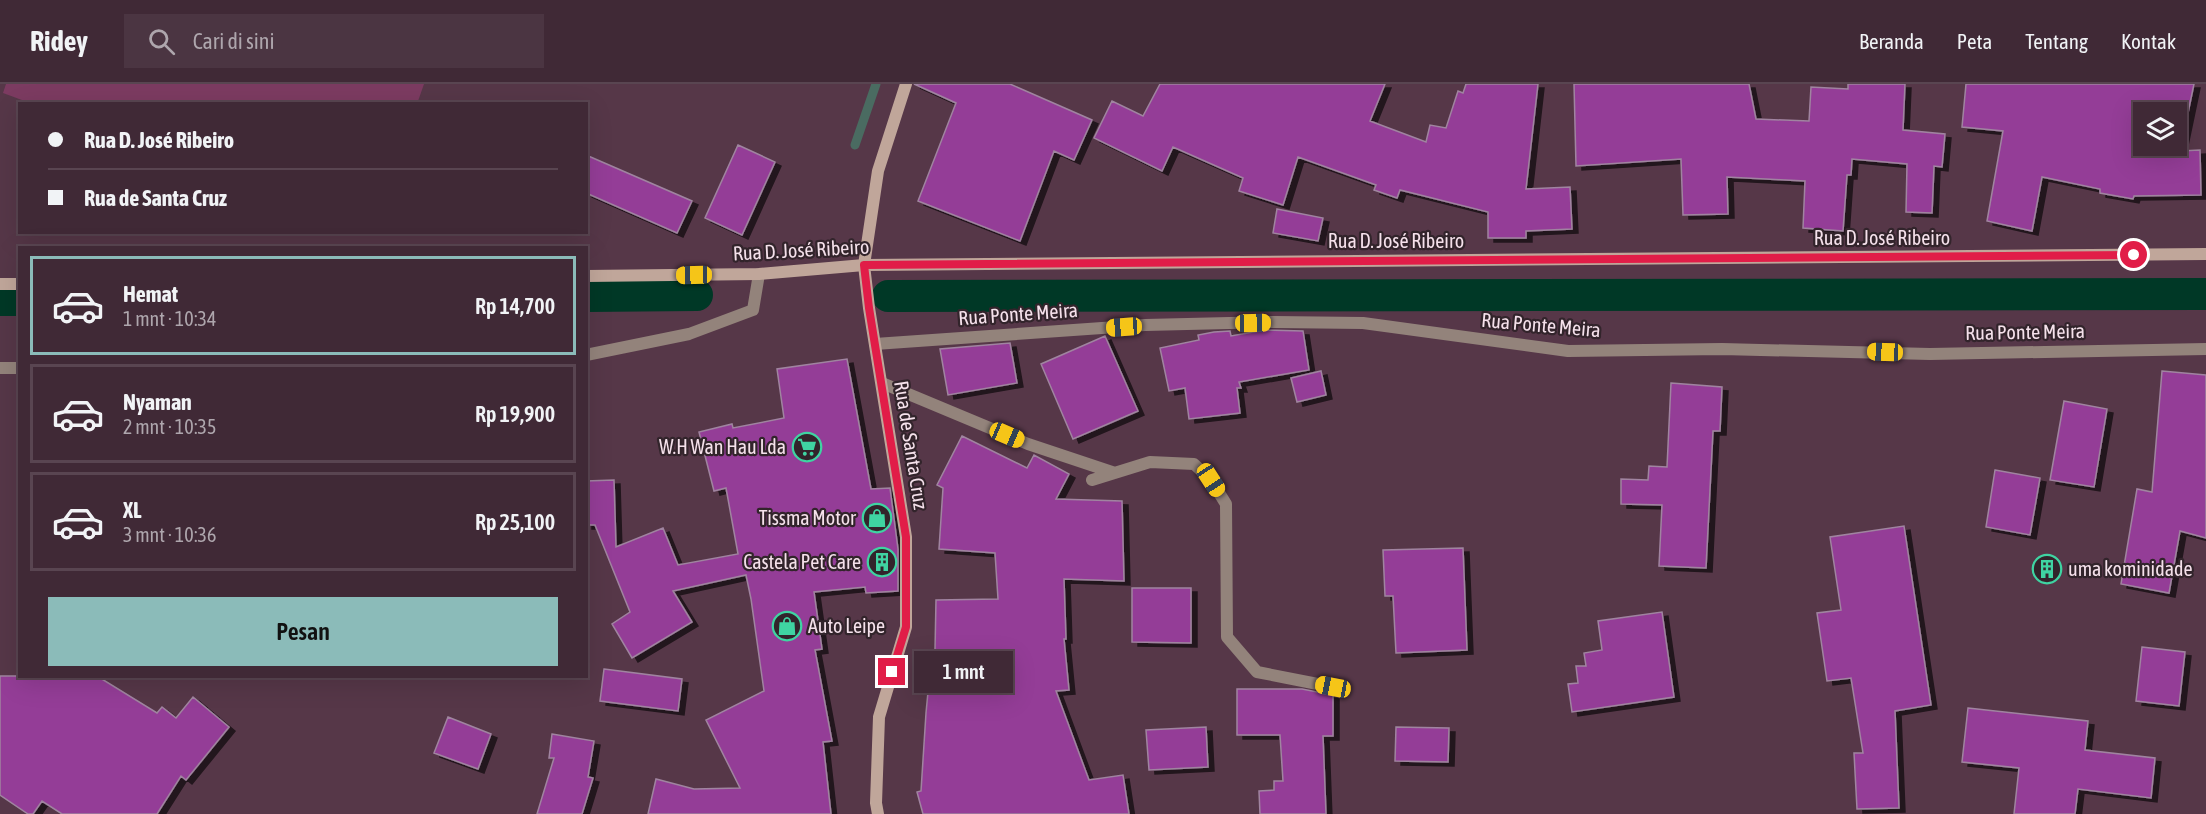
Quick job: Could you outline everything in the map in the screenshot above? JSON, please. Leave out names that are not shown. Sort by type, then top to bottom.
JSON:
[{"type":"street","name":"Rua de Santa Cruz","points":[[878,814],[876,803],[879,717],[906,627],[906,537],[864,265],[878,171],[906,84]]},
{"type":"street","name":"Rua D. José Ribeiro","points":[[588,276],[759,274],[864,265],[2206,254]]},
{"type":"street","points":[[588,355],[689,333],[753,310],[759,274]]},
{"type":"street","points":[[0,284],[18,284]]},
{"type":"street","name":"Rua Ponte Meira","points":[[875,344],[1145,325],[1274,322],[1363,323],[1568,351],[1722,349],[1930,354],[2206,349]]},
{"type":"street","points":[[0,368],[18,368]]},
{"type":"street","points":[[882,383],[1028,444],[1115,473]]},
{"type":"street","points":[[1092,480],[1150,462],[1194,464],[1206,475],[1226,504],[1227,637],[1257,672],[1333,687]]},
{"type":"shaded area","points":[[6,84],[424,84],[418,102],[27,102],[3,93]]},
{"type":"building","points":[[914,84],[1010,84],[1092,120],[1074,160],[1054,151],[1020,241],[918,201],[956,103]]},
{"type":"building","points":[[1160,84],[1385,84],[1370,121],[1426,142],[1430,125],[1446,128],[1458,91],[1463,93],[1466,84],[1538,84],[1526,189],[1570,187],[1572,229],[1526,231],[1526,238],[1488,238],[1488,212],[1400,190],[1397,198],[1374,190],[1376,185],[1298,157],[1283,205],[1239,191],[1243,178],[1173,147],[1162,171],[1094,138],[1112,101],[1143,116]]},
{"type":"building","points":[[1574,84],[1749,84],[1756,119],[1809,121],[1811,87],[1848,89],[1848,84],[1905,84],[1903,130],[1945,134],[1942,167],[1934,166],[1932,213],[1906,212],[1907,164],[1852,159],[1851,175],[1847,175],[1843,231],[1803,228],[1805,181],[1727,177],[1728,214],[1683,215],[1681,159],[1576,166]]},
{"type":"building","points":[[1966,84],[2194,84],[2187,118],[2187,102],[2133,102],[2133,156],[2187,156],[2187,151],[2200,150],[2201,195],[2134,196],[2133,199],[2100,193],[2100,189],[2042,177],[2032,231],[1987,221],[2003,131],[1962,127]]},
{"type":"building","points":[[738,145],[775,162],[742,235],[705,218]]},
{"type":"building","points":[[588,156],[692,201],[677,233],[588,194]]},
{"type":"building","points":[[1277,209],[1323,218],[1318,241],[1273,233]]},
{"type":"building","points":[[1265,330],[1303,331],[1309,370],[1239,382],[1241,388],[1237,388],[1240,413],[1189,419],[1185,388],[1169,391],[1160,348],[1199,340],[1198,335],[1214,332],[1230,331],[1231,336]]},
{"type":"building","points":[[1105,336],[1138,411],[1073,439],[1041,364]]},
{"type":"building","points":[[1010,343],[1017,383],[948,395],[940,349]]},
{"type":"building","points":[[847,359],[871,489],[890,488],[898,549],[898,591],[866,593],[865,587],[814,592],[822,649],[815,650],[832,741],[823,742],[831,814],[648,814],[656,779],[694,789],[740,788],[706,720],[764,691],[751,599],[746,575],[673,591],[692,622],[632,658],[612,624],[630,612],[595,525],[588,525],[588,481],[614,480],[616,547],[663,528],[678,565],[738,554],[726,488],[714,491],[699,432],[732,424],[733,428],[784,418],[777,369]]},
{"type":"building","points":[[1321,371],[1326,395],[1297,402],[1291,378]]},
{"type":"building","points":[[2162,371],[2206,375],[2206,538],[2180,531],[2169,593],[2121,584],[2137,489],[2152,492]]},
{"type":"building","points":[[1671,383],[1722,387],[1720,431],[1713,431],[1706,568],[1659,566],[1662,505],[1621,504],[1621,479],[1648,480],[1649,466],[1667,467]]},
{"type":"building","points":[[2064,401],[2107,409],[2094,487],[2050,480]]},
{"type":"building","points":[[962,436],[1027,468],[1034,455],[1069,474],[1056,499],[1122,501],[1124,581],[1064,579],[1066,639],[1064,639],[1069,690],[1056,691],[1089,780],[1123,775],[1129,814],[923,814],[917,792],[921,791],[932,650],[935,650],[936,600],[998,599],[995,553],[939,549],[943,488],[937,485]]},
{"type":"building","points":[[1995,470],[2040,478],[2030,535],[1986,527]]},
{"type":"building","points":[[1904,526],[1931,705],[1895,711],[1899,808],[1857,809],[1854,753],[1863,753],[1851,678],[1827,681],[1817,613],[1841,610],[1830,537]]},
{"type":"building","points":[[1463,548],[1467,650],[1396,653],[1393,596],[1385,596],[1383,550]]},
{"type":"building","points":[[1132,588],[1191,588],[1191,643],[1132,642]]},
{"type":"building","points":[[1662,612],[1674,697],[1572,712],[1568,684],[1578,683],[1576,666],[1586,666],[1584,653],[1602,650],[1598,621]]},
{"type":"building","points":[[2142,647],[2185,652],[2179,706],[2136,701]]},
{"type":"building","points":[[604,669],[682,679],[678,711],[600,701]]},
{"type":"building","points":[[0,676],[100,678],[157,713],[162,707],[176,718],[193,697],[229,727],[186,780],[181,776],[157,814],[62,814],[42,801],[33,814],[28,814],[0,795]]},
{"type":"building","points":[[1237,689],[1302,689],[1333,695],[1333,736],[1323,736],[1326,814],[1260,814],[1259,791],[1274,790],[1274,781],[1283,781],[1280,735],[1237,735]]},
{"type":"building","points":[[1968,708],[2088,721],[2085,750],[2155,758],[2151,798],[2078,789],[2075,814],[2014,814],[2019,768],[1962,762]]},
{"type":"building","points":[[448,717],[491,734],[478,769],[434,753]]},
{"type":"building","points":[[1206,727],[1208,767],[1149,770],[1146,730]]},
{"type":"building","points":[[1396,727],[1449,728],[1448,762],[1395,761]]},
{"type":"building","points":[[552,734],[594,741],[588,777],[593,778],[582,814],[537,814],[554,758],[549,758]]},
{"type":"waterway","points":[[855,145],[876,84]]},
{"type":"waterway","points":[[888,296],[2206,294]]},
{"type":"waterway","points":[[588,296],[697,295]]},
{"type":"waterway","points":[[0,300],[18,300]]},
{"type":"place","name":"W.H Wan Hau Lda","points":[[807,447]]},
{"type":"place","name":"Tissma Motor","points":[[877,518]]},
{"type":"place","name":"Castela Pet Care","points":[[882,562]]},
{"type":"place","name":"uma kominidade","points":[[2047,569]]},
{"type":"place","name":"Auto Leipe","points":[[787,626]]},
{"type":"route","points":[[892,672],[906,627],[906,537],[864,265],[2134,255]]}]
